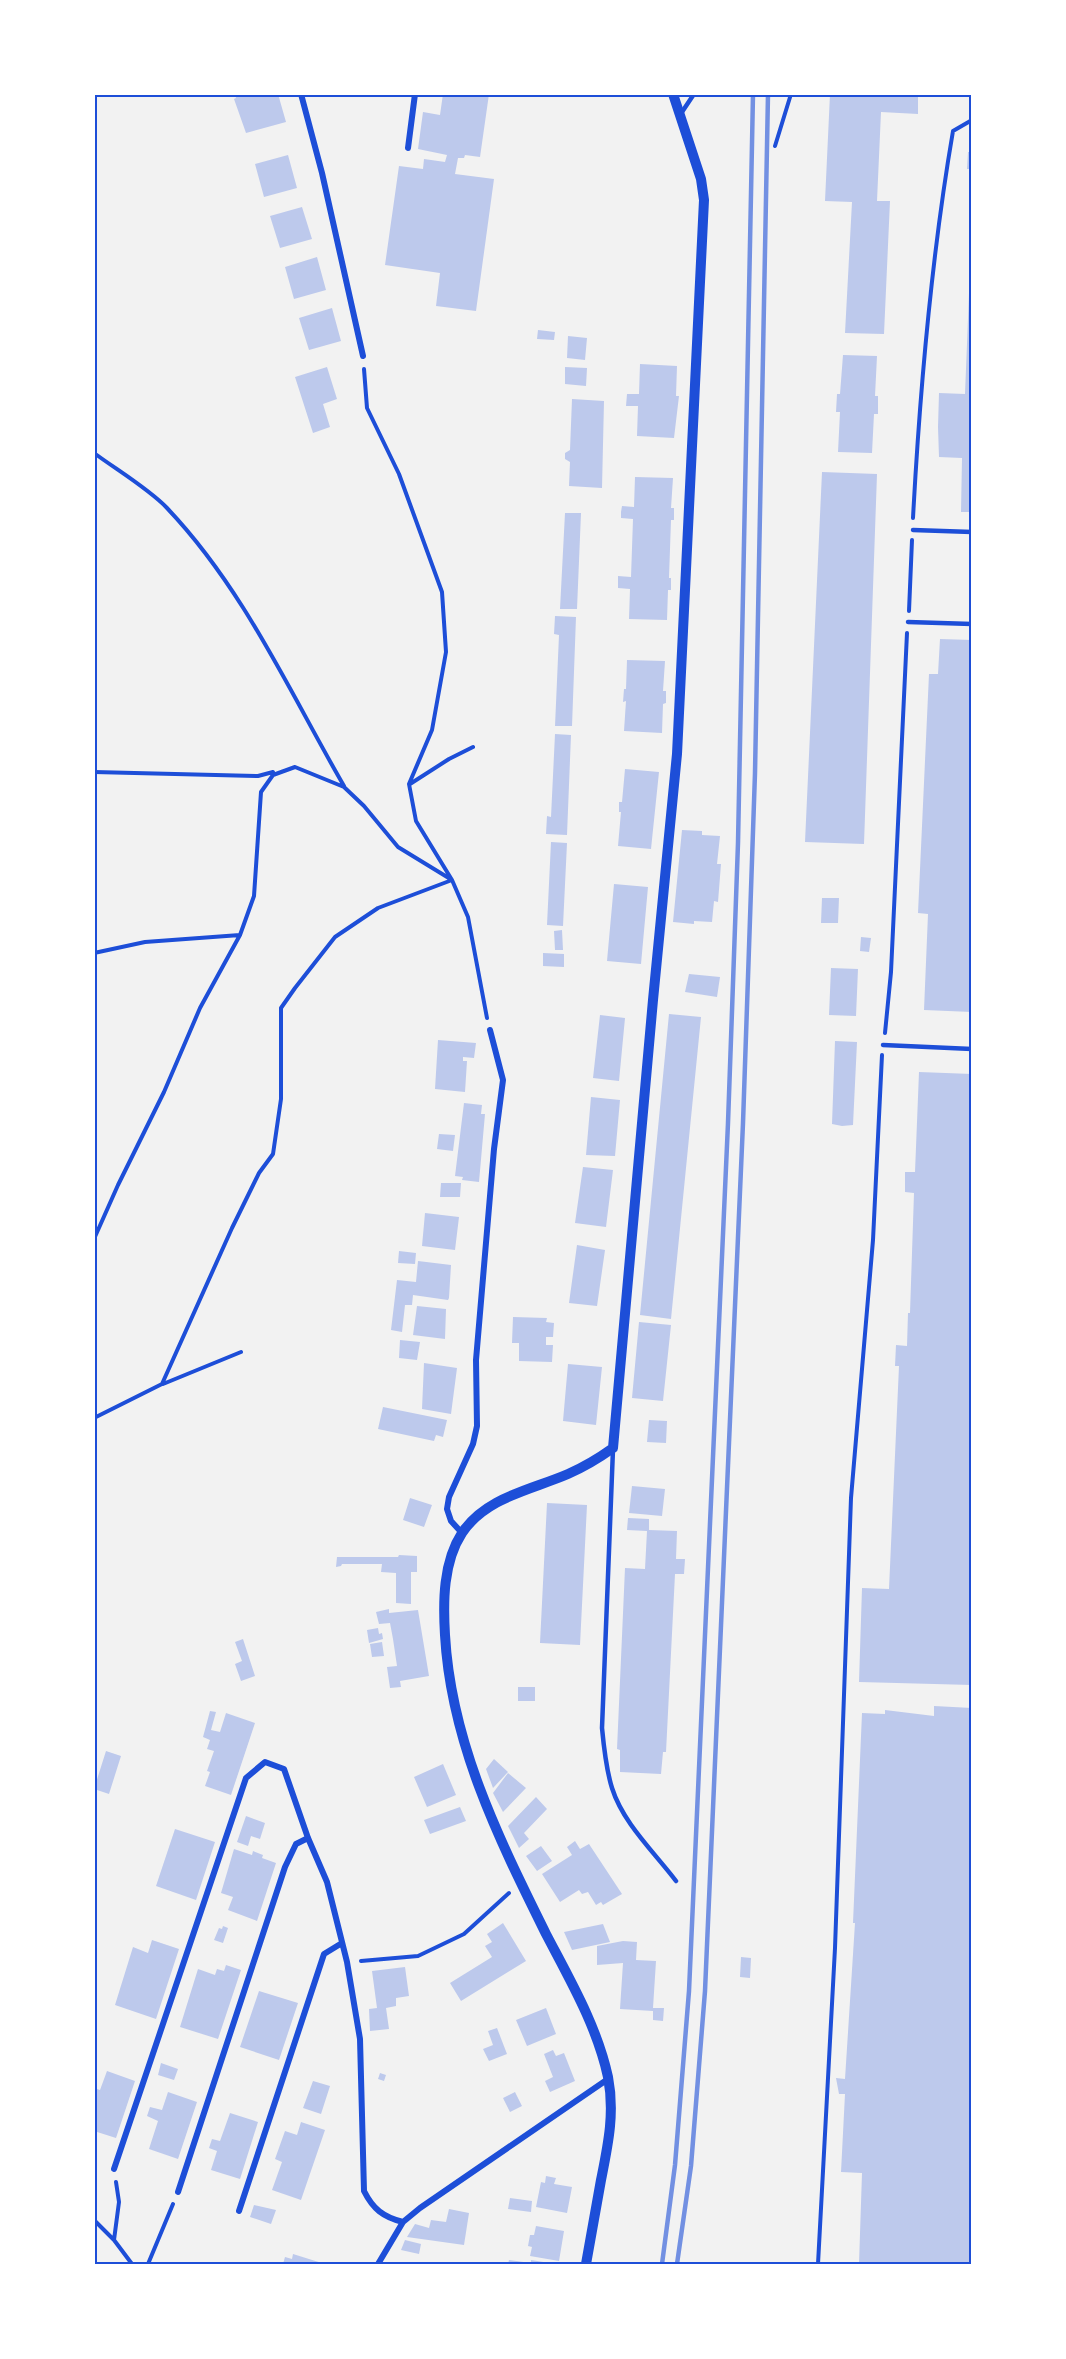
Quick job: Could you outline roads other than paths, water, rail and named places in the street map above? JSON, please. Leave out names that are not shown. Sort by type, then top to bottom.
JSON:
[{"type":"street","points":[[301,94],[322,173],[363,356]]},
{"type":"street","points":[[408,148],[415,94]]},
{"type":"street","points":[[586,2265],[611,2129],[612,2103],[608,2079],[602,2053],[589,2018],[520,1882],[494,1826],[474,1773],[450,1688],[444,1600],[449,1567],[462,1533],[474,1520],[502,1500],[567,1475],[613,1448],[677,754],[704,200],[701,179],[673,94]]},
{"type":"street","points":[[462,1533],[451,1521],[447,1509],[449,1497],[473,1444],[477,1426],[476,1360],[494,1149],[503,1080],[490,1030]]},
{"type":"street","points":[[114,2169],[246,1778],[265,1762],[285,1769],[308,1838],[327,1882],[347,1962],[360,2039],[364,2191],[377,2211],[392,2220],[403,2222]]},
{"type":"street","points":[[178,2192],[285,1866],[296,1844],[308,1838]]},
{"type":"street","points":[[239,2211],[324,1954],[342,1943]]},
{"type":"street","points":[[378,2265],[403,2222],[468,2174],[608,2079]]},
{"type":"lane","points":[[680,115],[694,94]]},
{"type":"lane","points":[[913,530],[972,532]]},
{"type":"lane","points":[[908,622],[972,624]]},
{"type":"lane","points":[[883,1045],[972,1049]]},
{"type":"lane","points":[[613,1448],[602,1728],[605,1762],[613,1791],[628,1820],[676,1881]]},
{"type":"railway","points":[[662,2264],[675,2165],[689,1991],[728,1123],[738,843],[753,94]]},
{"type":"railway","points":[[677,2264],[691,2166],[705,1991],[743,1123],[755,773],[768,94]]}]
